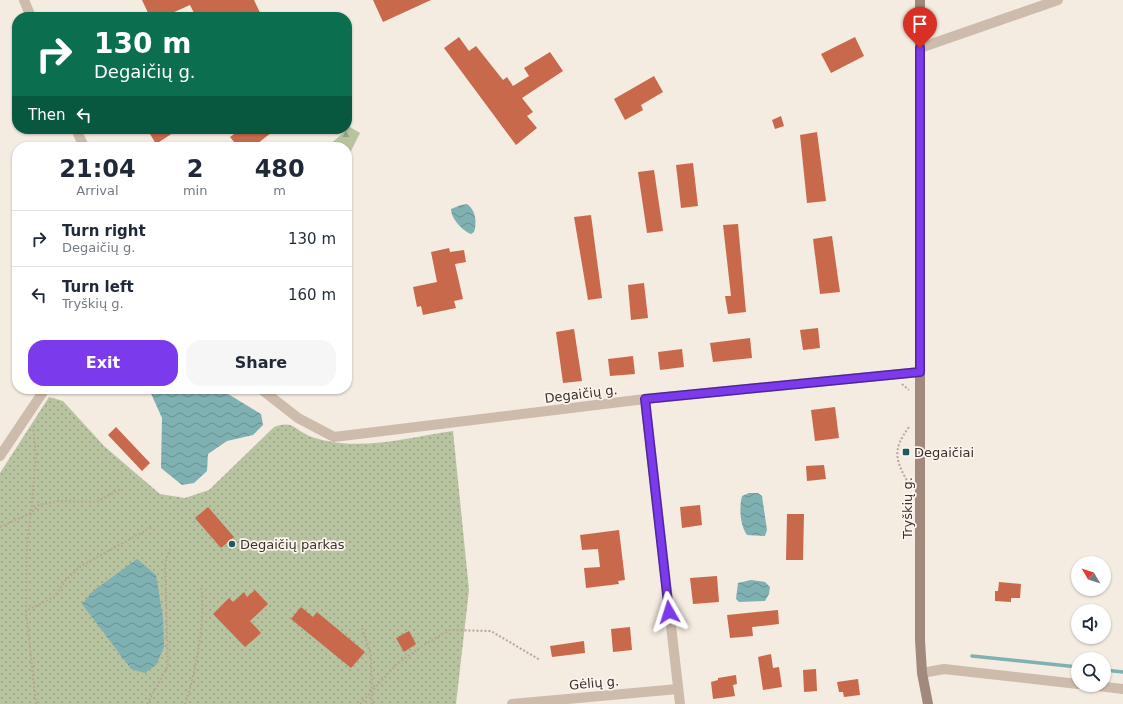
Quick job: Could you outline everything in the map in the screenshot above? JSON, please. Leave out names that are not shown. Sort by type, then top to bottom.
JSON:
[{"type":"main road","name":"Tryškių g.","points":[[920,0],[920,640],[922,673],[928,704]]},
{"type":"street","points":[[24,0],[29,12]]},
{"type":"street","points":[[920,48],[1058,0]]},
{"type":"street","name":"Degaičių g.","points":[[267,394],[298,418],[334,437],[645,399],[920,372]]},
{"type":"street","points":[[0,456],[42,394]]},
{"type":"street","points":[[645,399],[680,704]]},
{"type":"street","points":[[922,673],[944,669],[1071,683]]},
{"type":"street","name":"Gėlių g.","points":[[512,704],[678,688]]},
{"type":"street","points":[[1111,688],[1123,689]]},
{"type":"path","points":[[31,410],[36,455],[31,513],[26,543],[26,611],[36,704]]},
{"type":"path","points":[[0,527],[31,513],[39,505],[58,501],[96,502],[121,489]]},
{"type":"path","points":[[26,611],[54,597],[66,580],[81,566],[152,527]]},
{"type":"path","points":[[146,704],[155,692],[168,666],[165,562],[170,549]]},
{"type":"path","points":[[185,704],[196,664],[203,602],[201,586]]},
{"type":"path","points":[[362,628],[371,655],[372,704]]},
{"type":"path","points":[[360,704],[396,664],[422,646],[450,630],[491,631],[540,660]]},
{"type":"green space","points":[[352,128],[360,133],[352,149],[352,142],[333,142],[342,134],[352,134]]},
{"type":"green space","name":"Degaičių parkas","points":[[49,397],[63,401],[104,446],[160,494],[185,498],[209,490],[274,427],[280,425],[292,426],[307,435],[319,439],[336,443],[354,444],[368,444],[453,431],[469,590],[456,704],[0,704],[0,473]]},
{"type":"water","points":[[467,204],[474,213],[475,217],[475,228],[474,232],[471,234],[458,224],[453,217],[451,209]]},
{"type":"water","points":[[151,394],[228,394],[261,414],[263,425],[253,435],[227,441],[208,454],[207,471],[194,483],[182,485],[161,468],[162,418]]},
{"type":"water","points":[[749,493],[758,493],[762,496],[767,530],[765,536],[747,535],[743,527],[740,511],[741,500],[742,496]]},
{"type":"water","points":[[137,559],[156,575],[163,618],[164,647],[156,665],[145,673],[131,669],[82,604],[93,591]]},
{"type":"water","points":[[751,580],[765,582],[770,587],[769,594],[765,601],[739,602],[736,599],[738,583]]},
{"type":"building","points":[[142,0],[254,0],[260,12],[194,12],[190,5],[174,12],[148,12]]},
{"type":"building","points":[[373,0],[431,0],[383,22]]},
{"type":"building","points":[[459,37],[469,51],[476,46],[503,80],[507,77],[513,86],[529,76],[524,68],[550,52],[563,71],[522,98],[533,112],[527,116],[537,128],[516,145],[444,48]]},
{"type":"building","points":[[855,37],[864,56],[831,73],[821,54]]},
{"type":"building","points":[[654,76],[663,92],[641,105],[643,110],[625,120],[614,99]]},
{"type":"building","points":[[781,116],[784,126],[775,129],[772,120]]},
{"type":"building","points":[[817,132],[826,201],[807,203],[800,135]]},
{"type":"building","points":[[150,134],[171,134],[159,142],[155,142]]},
{"type":"building","points":[[234,134],[270,134],[259,142],[234,142],[230,137]]},
{"type":"building","points":[[693,163],[698,206],[681,208],[676,165]]},
{"type":"building","points":[[654,170],[663,231],[647,233],[638,172]]},
{"type":"building","points":[[591,215],[602,298],[588,300],[574,217]]},
{"type":"building","points":[[738,224],[746,312],[728,314],[725,296],[731,296],[723,225]]},
{"type":"building","points":[[832,236],[840,292],[820,294],[813,239]]},
{"type":"building","points":[[449,248],[450,252],[464,250],[466,262],[455,264],[463,299],[454,301],[456,308],[423,315],[421,306],[417,307],[413,287],[437,282],[431,252]]},
{"type":"building","points":[[644,283],[648,318],[631,320],[628,285]]},
{"type":"building","points":[[818,328],[820,348],[803,350],[800,330]]},
{"type":"building","points":[[574,329],[582,381],[563,383],[556,332]]},
{"type":"building","points":[[750,338],[752,358],[713,362],[710,343]]},
{"type":"building","points":[[682,349],[684,367],[660,370],[658,352]]},
{"type":"building","points":[[633,356],[635,374],[610,376],[608,359]]},
{"type":"building","points":[[835,407],[839,438],[815,441],[811,410]]},
{"type":"building","points":[[116,427],[150,463],[142,471],[108,435]]},
{"type":"building","points":[[824,465],[826,479],[807,481],[806,466]]},
{"type":"building","points":[[700,505],[702,525],[682,528],[680,507]]},
{"type":"building","points":[[208,507],[234,537],[221,548],[195,518]]},
{"type":"building","points":[[787,514],[804,514],[803,560],[786,560]]},
{"type":"building","points":[[619,530],[625,580],[618,581],[619,584],[586,588],[584,568],[600,567],[598,549],[582,550],[580,535]]},
{"type":"building","points":[[717,576],[719,602],[693,604],[690,578]]},
{"type":"building","points":[[999,582],[1021,584],[1020,598],[1011,598],[1011,602],[995,601],[995,591],[998,591]]},
{"type":"building","points":[[255,590],[268,604],[250,621],[261,633],[245,647],[213,614],[229,598],[233,602],[244,592],[247,597]]},
{"type":"building","points":[[301,607],[313,617],[317,612],[365,652],[351,668],[291,619]]},
{"type":"building","points":[[778,610],[779,624],[752,627],[753,636],[730,638],[727,615]]},
{"type":"building","points":[[630,627],[632,650],[613,652],[611,629]]},
{"type":"building","points":[[409,631],[416,644],[404,652],[396,638]]},
{"type":"building","points":[[584,641],[585,653],[552,657],[550,646]]},
{"type":"building","points":[[771,654],[773,668],[779,667],[782,687],[763,690],[758,657]]},
{"type":"building","points":[[816,669],[817,691],[804,692],[803,670]]},
{"type":"building","points":[[736,675],[737,684],[733,685],[735,696],[713,699],[711,682],[718,680],[718,678]]},
{"type":"building","points":[[858,679],[860,695],[844,697],[843,692],[839,692],[837,682]]},
{"type":"waterway","points":[[972,656],[1071,666]]},
{"type":"waterway","points":[[1111,671],[1123,672]]},
{"type":"place","name":"Degaičiai","points":[[906,452]]},
{"type":"place","name":"Degaičių parkas","points":[[232,544]]},
{"type":"route","points":[[669,612],[645,399],[920,372],[920,48]]}]
